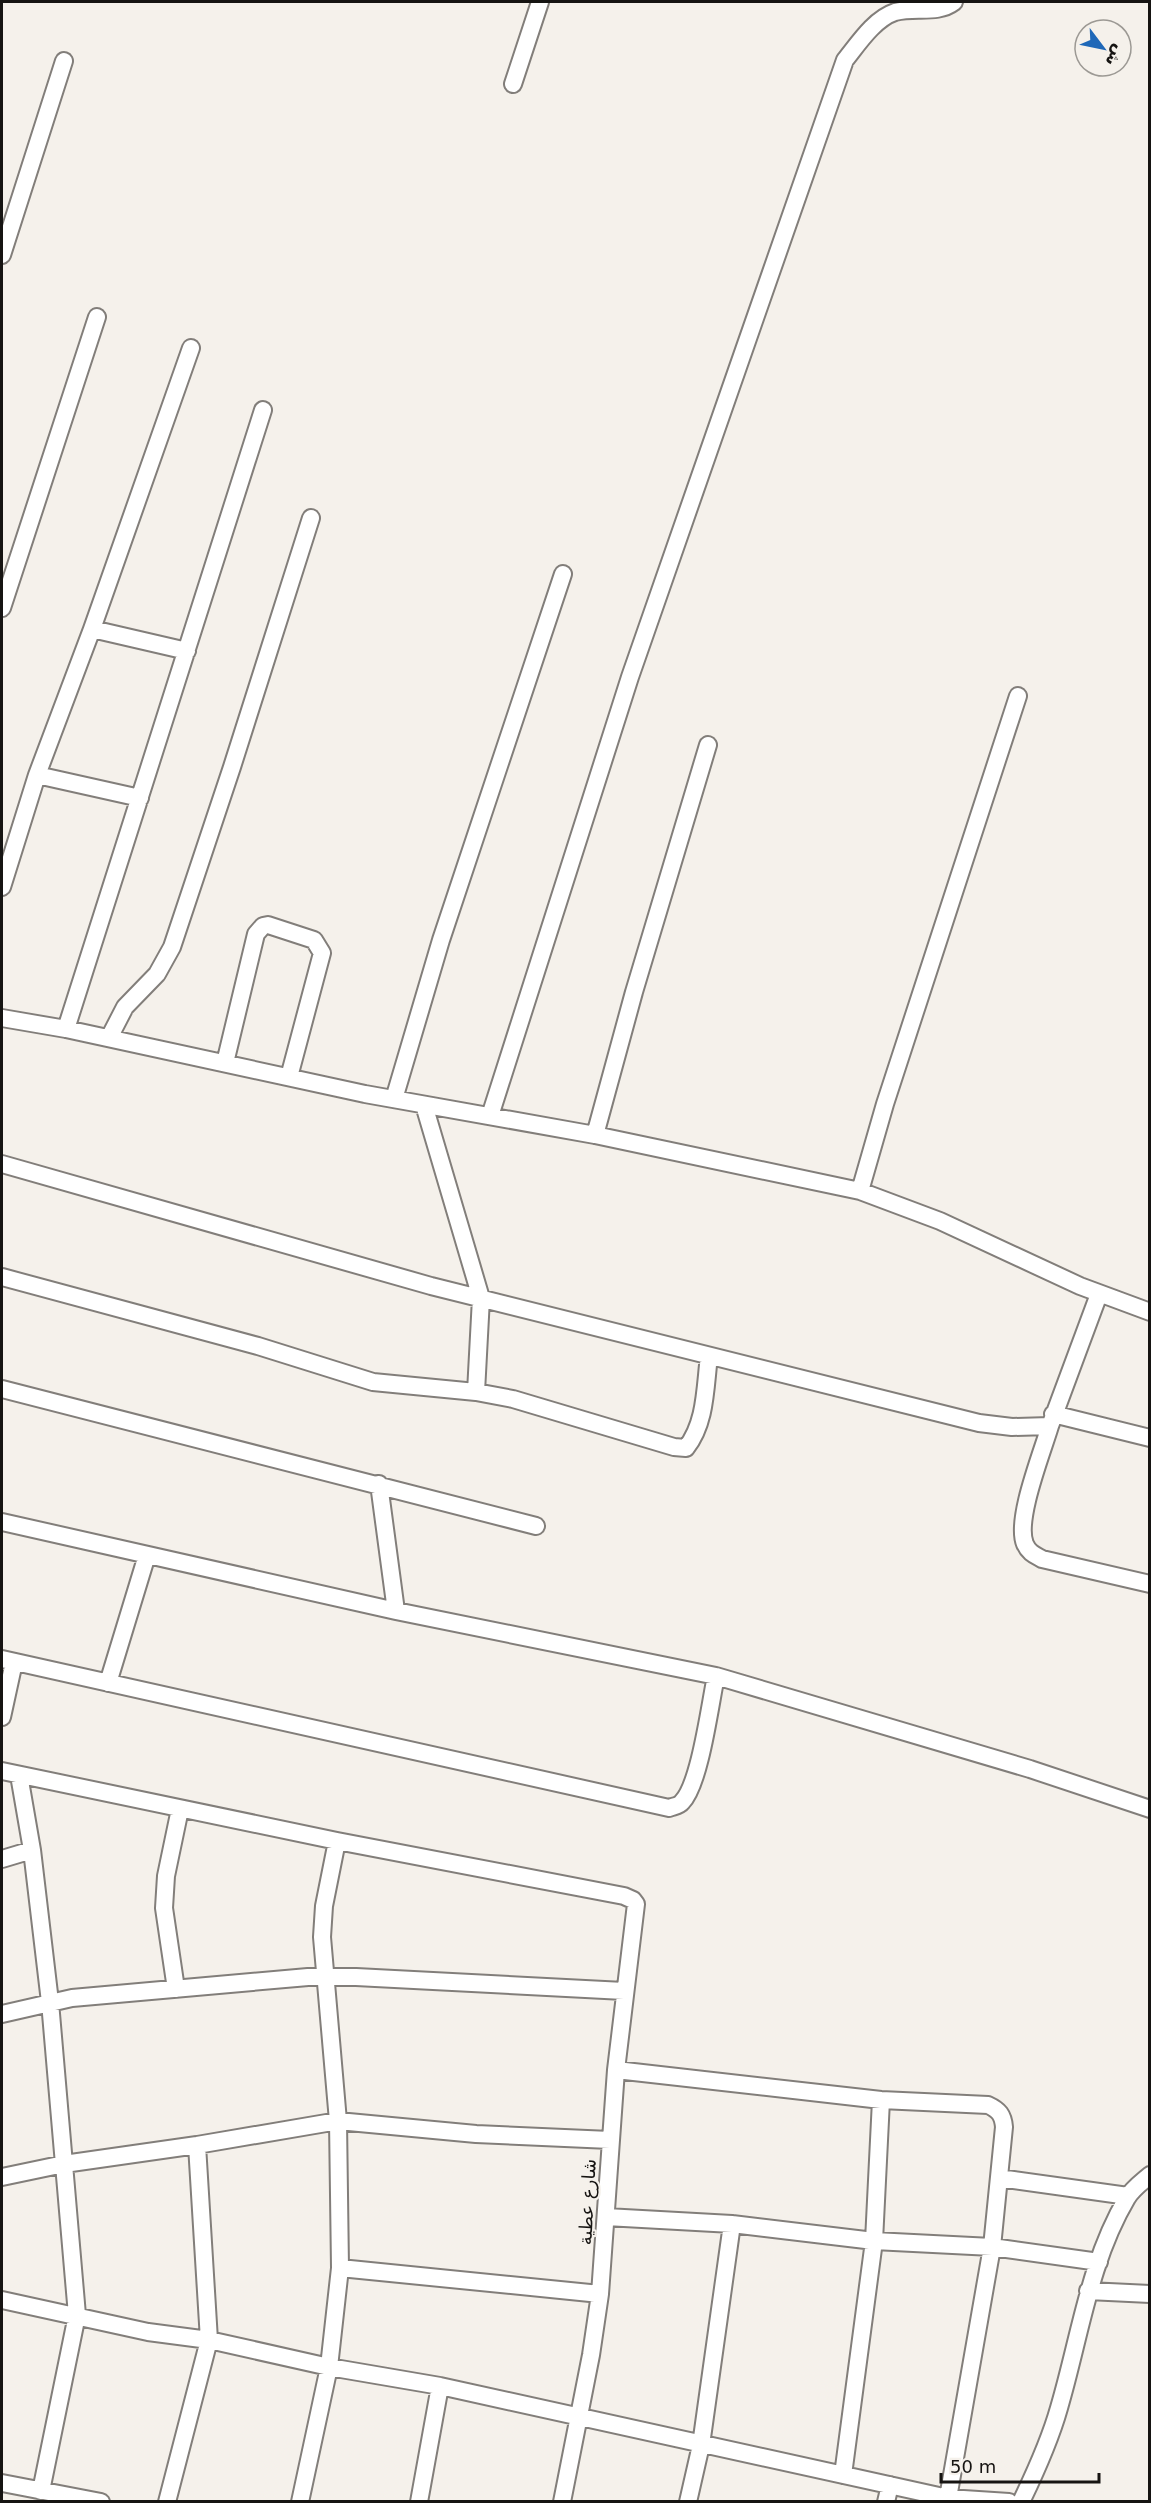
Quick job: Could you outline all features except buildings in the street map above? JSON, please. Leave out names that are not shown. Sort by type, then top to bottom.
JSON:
[{"type":"street","points":[[513,84],[540,2]]},
{"type":"street","points":[[490,1116],[630,677],[845,60],[871,29],[896,11],[935,10],[954,2]]},
{"type":"street","points":[[2,255],[64,61]]},
{"type":"street","points":[[2,608],[97,317]]},
{"type":"street","points":[[2,887],[37,775],[92,629],[190,348]]},
{"type":"street","points":[[66,1029],[263,410]]},
{"type":"street","points":[[109,1038],[125,1007],[157,975],[169,954],[232,767],[311,518]]},
{"type":"street","points":[[394,1099],[441,940],[563,574]]},
{"type":"street","points":[[92,629],[187,651]]},
{"type":"street","points":[[860,1191],[885,1104],[1018,696]]},
{"type":"street","points":[[595,1135],[634,992],[708,745]]},
{"type":"street","points":[[37,775],[140,798]]},
{"type":"street","points":[[225,1063],[256,934],[263,926],[268,925],[314,940],[322,953],[290,1077]]},
{"type":"street","points":[[2,1018],[66,1029],[424,1105],[595,1135],[860,1191],[940,1221],[1099,1294],[1149,1312]]},
{"type":"street","points":[[424,1105],[481,1298],[476,1392]]},
{"type":"street","points":[[2,1164],[481,1298],[980,1423],[1012,1427],[1052,1420],[1149,1438]]},
{"type":"street","points":[[2,1277],[258,1346],[374,1382],[476,1392],[513,1399],[674,1447],[686,1448],[696,1435],[701,1420],[709,1356]]},
{"type":"street","points":[[1099,1294],[1052,1420],[1025,1508],[1022,1531],[1025,1544],[1031,1554],[1042,1559],[1149,1584]]},
{"type":"street","points":[[2,1389],[536,1526]]},
{"type":"street","points":[[379,1484],[396,1611]]},
{"type":"street","points":[[2,1522],[396,1611],[716,1676],[1030,1769],[1149,1809]]},
{"type":"street","points":[[108,1683],[147,1555]]},
{"type":"street","points":[[2,1717],[8,1660],[669,1808],[680,1805],[684,1800],[696,1770],[716,1676]]},
{"type":"street","points":[[2,1771],[337,1841],[324,1906],[322,1937],[338,2121],[340,2268],[328,2367],[300,2502]]},
{"type":"street","points":[[19,1775],[32,1850],[50,2002],[77,2315],[41,2491]]},
{"type":"street","points":[[176,1989],[164,1908],[166,1875],[180,1809]]},
{"type":"street","name":"شارع عطية","points":[[337,1841],[629,1897],[636,1904],[616,2070],[600,2294],[591,2355],[562,2502]]},
{"type":"street","points":[[2,1859],[32,1850]]},
{"type":"street","points":[[2,2014],[50,2002],[308,1977],[356,1977],[624,1990]]},
{"type":"street","points":[[616,2070],[881,2100],[988,2105],[997,2109],[1003,2117],[1004,2127],[992,2247],[948,2498]]},
{"type":"street","points":[[843,2475],[874,2241],[881,2100]]},
{"type":"street","points":[[2,2177],[64,2164],[197,2145],[338,2121],[476,2134],[610,2140]]},
{"type":"street","points":[[167,2502],[209,2340],[197,2145]]},
{"type":"street","points":[[1021,2502],[1036,2472],[1059,2408],[1088,2291],[1099,2262],[1128,2196],[1149,2175]]},
{"type":"street","points":[[999,2178],[1128,2196]]},
{"type":"street","points":[[606,2217],[732,2224],[874,2241],[992,2247],[1099,2262]]},
{"type":"street","points":[[688,2502],[701,2445],[732,2224]]},
{"type":"street","points":[[340,2268],[600,2294]]},
{"type":"street","points":[[1088,2291],[1149,2294]]},
{"type":"street","points":[[2,2300],[148,2332],[209,2340],[328,2367],[440,2386],[578,2416],[843,2475],[888,2493],[1010,2502]]},
{"type":"street","points":[[419,2502],[440,2386]]},
{"type":"street","points":[[2,2483],[101,2502]]}]
